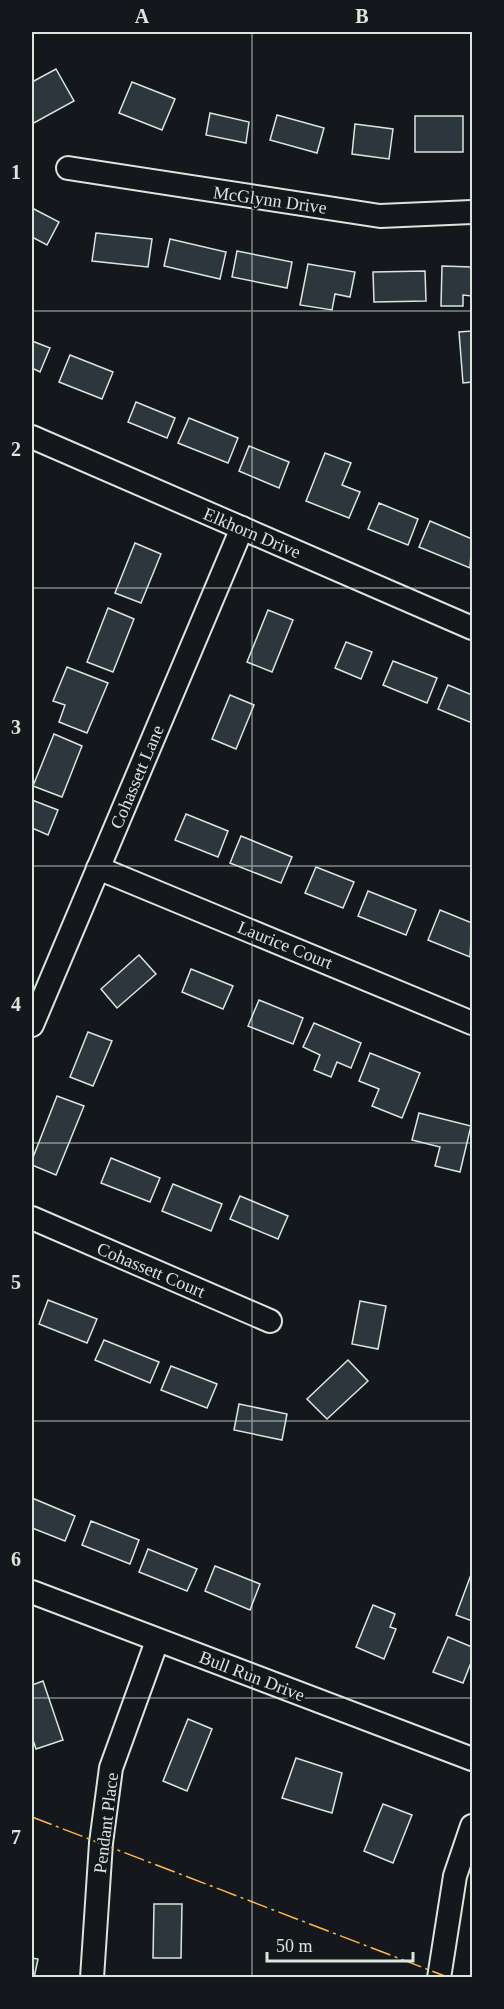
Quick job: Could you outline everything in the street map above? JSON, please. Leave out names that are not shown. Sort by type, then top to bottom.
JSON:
[{"type":"street","name":"McGlynn Drive","points":[[68,168],[380,216],[472,212]]},
{"type":"street","name":"Elkhorn Drive","points":[[32,437],[472,628]]},
{"type":"street","name":"Cohassett Lane","points":[[32,1025],[242,528]]},
{"type":"street","name":"Laurice Court","points":[[98,868],[472,1023]]},
{"type":"street","name":"Cohassett Court","points":[[32,1218],[270,1322]]},
{"type":"street","name":"Bull Run Drive","points":[[32,1592],[472,1760]]},
{"type":"street","name":"Pendant Place","points":[[92,1977],[101,1843],[111,1768],[157,1641]]},
{"type":"street","points":[[439,1977],[455,1876],[472,1826]]},
{"type":"building","points":[[56,69],[74,101],[32,124],[32,82]]},
{"type":"building","points":[[132,82],[175,99],[162,130],[119,113]]},
{"type":"building","points":[[210,113],[249,122],[246,143],[206,135]]},
{"type":"building","points":[[277,115],[324,128],[317,153],[270,140]]},
{"type":"building","points":[[415,116],[463,116],[463,152],[415,152]]},
{"type":"building","points":[[355,124],[393,129],[389,159],[352,154]]},
{"type":"building","points":[[32,208],[59,222],[47,245],[32,237]]},
{"type":"building","points":[[96,233],[152,239],[148,267],[92,261]]},
{"type":"building","points":[[170,239],[226,252],[220,279],[164,266]]},
{"type":"building","points":[[237,251],[292,262],[287,288],[232,277]]},
{"type":"building","points":[[308,264],[355,272],[350,297],[335,294],[332,310],[300,305]]},
{"type":"building","points":[[442,266],[472,267],[472,296],[463,295],[463,306],[441,306]]},
{"type":"building","points":[[425,271],[426,301],[374,302],[373,272]]},
{"type":"building","points":[[472,331],[472,382],[463,383],[459,332]]},
{"type":"building","points":[[32,341],[50,348],[40,372],[32,368]]},
{"type":"building","points":[[70,355],[113,372],[102,399],[59,382]]},
{"type":"building","points":[[136,402],[175,418],[167,438],[128,422]]},
{"type":"building","points":[[189,418],[238,438],[228,463],[178,443]]},
{"type":"building","points":[[249,446],[289,462],[279,488],[239,471]]},
{"type":"building","points":[[325,453],[351,463],[342,485],[360,492],[349,518],[306,501]]},
{"type":"building","points":[[379,503],[418,519],[408,545],[368,529]]},
{"type":"building","points":[[430,521],[472,539],[470,568],[419,547]]},
{"type":"building","points":[[135,543],[161,554],[141,603],[115,593]]},
{"type":"building","points":[[108,608],[134,619],[113,672],[87,662]]},
{"type":"building","points":[[268,610],[293,620],[272,672],[247,662]]},
{"type":"building","points":[[346,642],[372,652],[361,679],[335,668]]},
{"type":"building","points":[[393,661],[437,678],[427,703],[383,685]]},
{"type":"building","points":[[67,667],[108,683],[87,733],[59,722],[65,705],[53,701]]},
{"type":"building","points":[[448,685],[472,695],[472,723],[438,709]]},
{"type":"building","points":[[230,695],[254,705],[236,749],[212,739]]},
{"type":"building","points":[[54,734],[82,746],[62,797],[33,786]]},
{"type":"building","points":[[32,800],[58,810],[48,835],[32,828]]},
{"type":"building","points":[[186,814],[228,831],[218,857],[175,840]]},
{"type":"building","points":[[241,836],[292,857],[281,883],[230,863]]},
{"type":"building","points":[[316,867],[354,882],[343,908],[305,893]]},
{"type":"building","points":[[368,891],[416,910],[406,935],[358,916]]},
{"type":"building","points":[[440,910],[472,923],[470,957],[428,940]]},
{"type":"building","points":[[139,955],[156,974],[117,1008],[101,989]]},
{"type":"building","points":[[191,969],[233,986],[223,1009],[182,992]]},
{"type":"building","points":[[259,1000],[303,1018],[293,1044],[248,1026]]},
{"type":"building","points":[[314,1023],[361,1043],[351,1068],[337,1062],[331,1077],[314,1070],[320,1055],[303,1047]]},
{"type":"building","points":[[88,1032],[112,1041],[93,1086],[70,1077]]},
{"type":"building","points":[[370,1053],[420,1073],[402,1118],[372,1106],[379,1089],[359,1081]]},
{"type":"building","points":[[57,1096],[84,1106],[56,1175],[32,1165],[32,1160]]},
{"type":"building","points":[[419,1113],[471,1126],[460,1172],[435,1166],[440,1147],[412,1140]]},
{"type":"building","points":[[111,1158],[160,1178],[150,1202],[101,1183]]},
{"type":"building","points":[[173,1184],[222,1204],[211,1231],[162,1211]]},
{"type":"building","points":[[240,1196],[288,1216],[278,1239],[230,1219]]},
{"type":"building","points":[[48,1300],[97,1319],[87,1343],[39,1324]]},
{"type":"building","points":[[360,1301],[386,1306],[378,1349],[352,1344]]},
{"type":"building","points":[[104,1340],[159,1362],[150,1383],[95,1360]]},
{"type":"building","points":[[348,1360],[368,1381],[327,1419],[307,1399]]},
{"type":"building","points":[[171,1366],[217,1384],[207,1408],[161,1390]]},
{"type":"building","points":[[239,1404],[287,1414],[282,1440],[234,1430]]},
{"type":"building","points":[[32,1498],[75,1516],[65,1541],[32,1528]]},
{"type":"building","points":[[91,1521],[139,1540],[130,1564],[82,1545]]},
{"type":"building","points":[[148,1549],[197,1569],[187,1591],[139,1572]]},
{"type":"building","points":[[215,1566],[260,1584],[250,1610],[205,1591]]},
{"type":"building","points":[[472,1572],[472,1621],[456,1615]]},
{"type":"building","points":[[373,1605],[395,1614],[390,1627],[396,1629],[384,1659],[356,1647]]},
{"type":"building","points":[[448,1637],[472,1647],[472,1660],[463,1683],[433,1672]]},
{"type":"building","points":[[43,1681],[63,1740],[36,1749],[32,1737],[32,1685]]},
{"type":"building","points":[[188,1719],[212,1729],[187,1791],[163,1781]]},
{"type":"building","points":[[296,1758],[342,1773],[332,1813],[282,1798]]},
{"type":"building","points":[[383,1804],[412,1815],[393,1863],[364,1851]]},
{"type":"building","points":[[154,1904],[182,1904],[181,1958],[153,1958]]},
{"type":"building","points":[[32,1958],[38,1959],[34,1978],[32,1978]]},
{"type":"power","points":[[32,1817],[450,1978]]}]
